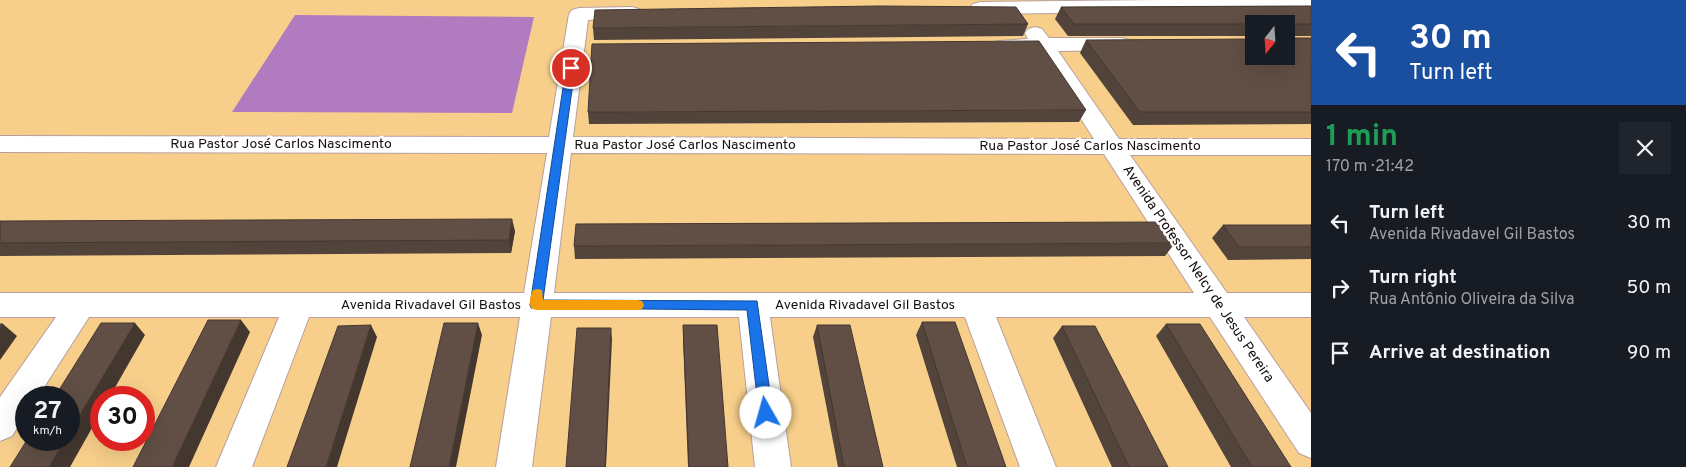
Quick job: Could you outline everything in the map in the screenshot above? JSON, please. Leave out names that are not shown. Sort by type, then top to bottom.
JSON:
[{"type":"street","points":[[958,9],[1311,4]]},
{"type":"street","name":"Avenida Professor Nelcy de Jesus Pereira","points":[[1018,8],[1311,442]]},
{"type":"street","points":[[514,467],[559,145],[584,48],[579,14],[649,13]]},
{"type":"street","points":[[983,45],[1139,44]]},
{"type":"street","name":"Rua Pastor José Carlos Nascimento","points":[[0,144],[1311,147]]},
{"type":"street","name":"Avenida Rivadavel Gil Bastos","points":[[0,305],[1311,305]]},
{"type":"street","points":[[0,425],[81,305]]},
{"type":"street","points":[[234,467],[300,305]]},
{"type":"street","points":[[753,305],[772,467]]},
{"type":"street","points":[[976,305],[1038,467]]},
{"type":"shaded area","points":[[0,0],[1311,0],[1311,467],[0,467]]},
{"type":"shaded area","points":[[295,15],[534,17],[512,113],[232,112]]},
{"type":"building","points":[[879,6],[1016,7],[1028,24],[593,28],[595,10]]},
{"type":"building","points":[[1311,6],[1311,24],[1295,24],[1295,15],[1245,15],[1245,24],[1074,24],[1061,7]]},
{"type":"building","points":[[1295,38],[1311,38],[1311,112],[1140,112],[1086,40],[1245,39],[1245,65],[1295,65]]},
{"type":"building","points":[[1039,41],[1086,110],[588,112],[592,44]]},
{"type":"building","points":[[512,219],[509,240],[0,243],[0,221]]},
{"type":"building","points":[[1160,222],[1175,243],[574,246],[576,224]]},
{"type":"building","points":[[1223,225],[1311,225],[1311,247],[1239,247]]},
{"type":"building","points":[[208,320],[241,320],[172,467],[133,467],[141,451],[155,451],[155,424]]},
{"type":"building","points":[[922,322],[955,322],[1006,467],[967,467]]},
{"type":"building","points":[[101,323],[135,323],[97,386],[90,386],[90,398],[80,415],[80,386],[62,386]]},
{"type":"building","points":[[444,323],[478,323],[449,467],[410,467]]},
{"type":"building","points":[[1166,324],[1200,324],[1291,467],[1252,467]]},
{"type":"building","points":[[371,325],[326,467],[287,467],[338,326]]},
{"type":"building","points":[[683,325],[717,325],[728,467],[689,467]]},
{"type":"building","points":[[817,325],[850,325],[883,467],[844,467]]},
{"type":"building","points":[[1062,326],[1095,326],[1168,467],[1129,467]]},
{"type":"building","points":[[577,328],[611,328],[605,467],[566,467]]},
{"type":"building","points":[[20,451],[58,451],[49,467],[10,467]]},
{"type":"slow traffic","points":[[537,294],[536,305],[638,305]]},
{"type":"route","points":[[571,68],[536,305],[753,305],[766,413]]}]
